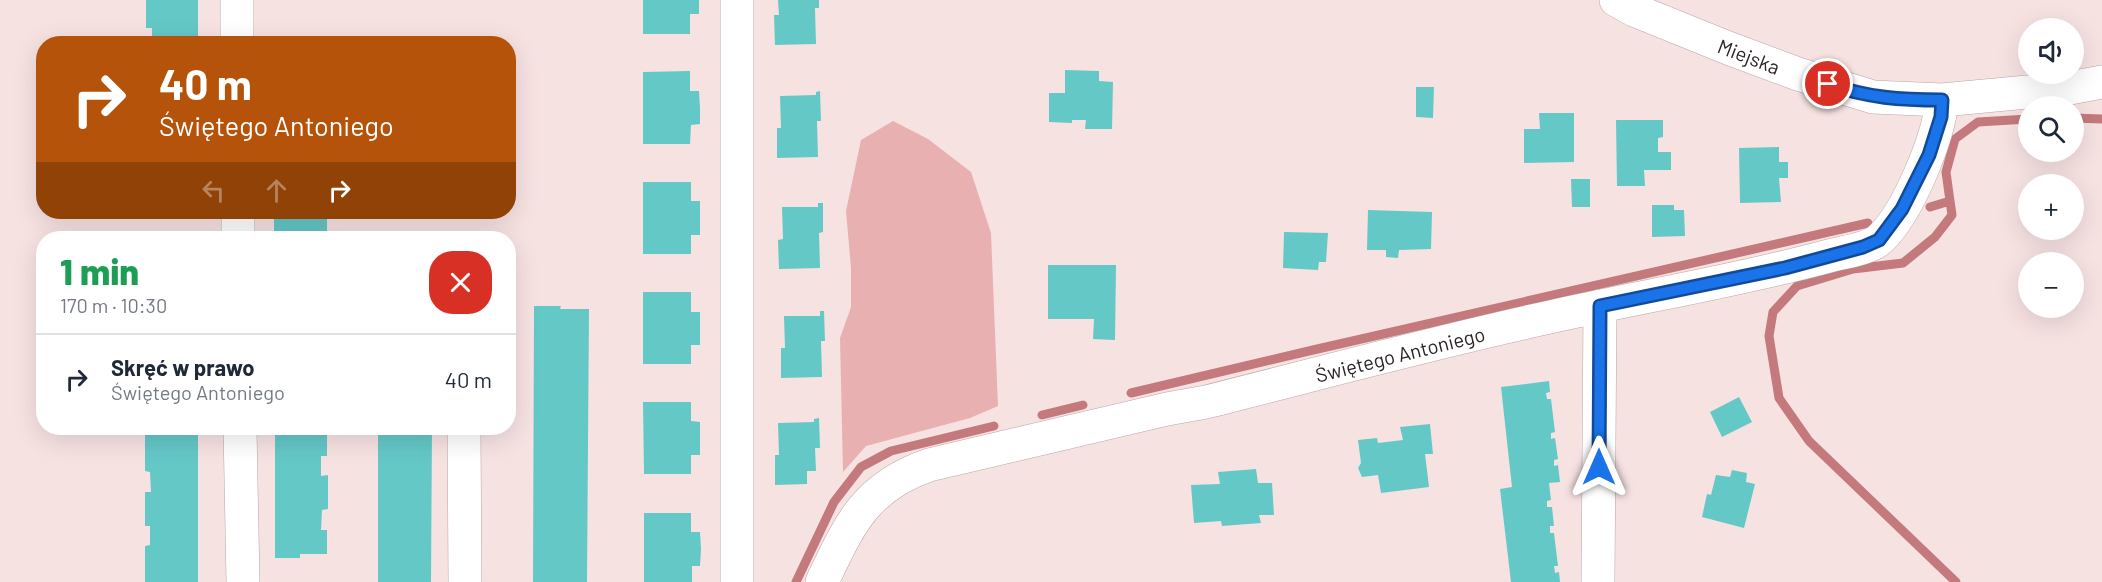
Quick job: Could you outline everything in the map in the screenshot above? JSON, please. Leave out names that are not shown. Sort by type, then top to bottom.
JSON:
[{"type":"street","points":[[237,0],[237,36]]},
{"type":"street","points":[[737,0],[737,582]]},
{"type":"street","name":"Miejska","points":[[1616,0],[1634,10],[1702,38],[1844,90],[1873,97],[1942,100],[2070,88],[2102,82]]},
{"type":"street","name":"Świętego Antoniego","points":[[822,582],[860,509],[875,494],[909,472],[929,465],[1206,402],[1526,322],[1785,268],[1863,247],[1879,240],[1902,209],[1929,155],[1941,117],[1942,100]]},
{"type":"street","points":[[1598,582],[1600,306]]},
{"type":"street","points":[[240,435],[243,582]]},
{"type":"street","points":[[464,435],[465,582]]},
{"type":"shaded area","points":[[893,121],[928,139],[971,172],[991,233],[998,406],[970,418],[866,446],[843,472],[840,338],[851,307],[851,268],[846,211],[861,140]]},
{"type":"building","points":[[146,0],[198,0],[198,36],[152,36],[152,28],[146,28]]},
{"type":"building","points":[[643,0],[699,0],[699,14],[690,14],[690,34],[643,34]]},
{"type":"building","points":[[778,0],[819,0],[819,8],[815,8],[816,44],[775,45],[774,15],[779,15]]},
{"type":"building","points":[[1065,70],[1099,71],[1099,81],[1113,82],[1112,129],[1085,129],[1086,120],[1072,120],[1072,123],[1049,122],[1049,93],[1065,93]]},
{"type":"building","points":[[690,71],[690,91],[699,91],[700,124],[691,125],[690,144],[643,144],[643,72]]},
{"type":"building","points":[[1416,87],[1434,87],[1433,118],[1416,117]]},
{"type":"building","points":[[820,91],[821,121],[817,121],[818,157],[777,158],[777,128],[781,128],[780,96],[816,95],[816,92]]},
{"type":"building","points":[[1539,113],[1574,113],[1574,162],[1524,163],[1524,129],[1540,129]]},
{"type":"building","points":[[1616,120],[1663,120],[1663,137],[1658,138],[1658,152],[1671,152],[1671,170],[1644,170],[1645,186],[1617,186]]},
{"type":"building","points":[[1779,147],[1779,162],[1788,162],[1788,178],[1779,178],[1781,202],[1740,203],[1739,148]]},
{"type":"building","points":[[1571,179],[1590,179],[1590,207],[1572,207]]},
{"type":"building","points":[[643,182],[691,182],[691,201],[700,201],[700,235],[691,235],[691,254],[643,254]]},
{"type":"building","points":[[818,203],[823,203],[823,232],[819,233],[820,268],[779,269],[778,240],[783,239],[782,207],[818,207]]},
{"type":"building","points":[[1652,205],[1674,205],[1674,210],[1684,210],[1685,236],[1652,237]]},
{"type":"building","points":[[1368,210],[1432,212],[1431,249],[1399,250],[1398,258],[1386,257],[1386,250],[1367,250]]},
{"type":"building","points":[[274,219],[327,219],[327,231],[274,231]]},
{"type":"building","points":[[1284,232],[1328,233],[1326,262],[1319,262],[1318,270],[1283,268]]},
{"type":"building","points":[[1048,265],[1116,265],[1115,340],[1093,339],[1094,319],[1048,319]]},
{"type":"building","points":[[643,292],[691,292],[691,312],[700,312],[700,345],[691,345],[691,364],[643,364]]},
{"type":"building","points":[[534,306],[589,309],[587,582],[533,582]]},
{"type":"building","points":[[820,311],[824,311],[825,341],[821,341],[822,377],[781,378],[781,348],[785,348],[784,316],[820,316]]},
{"type":"building","points":[[1549,381],[1550,392],[1546,393],[1547,399],[1551,399],[1555,432],[1551,433],[1551,439],[1555,438],[1558,459],[1554,460],[1554,466],[1558,465],[1560,482],[1549,483],[1551,500],[1547,501],[1547,507],[1552,507],[1554,526],[1550,526],[1550,533],[1554,533],[1558,566],[1554,566],[1555,573],[1559,572],[1560,582],[1511,582],[1500,489],[1512,487],[1501,387]]},
{"type":"building","points":[[1739,397],[1752,422],[1722,437],[1710,412]]},
{"type":"building","points":[[643,402],[691,402],[691,421],[700,422],[700,455],[691,455],[691,474],[644,474]]},
{"type":"building","points":[[819,418],[820,448],[815,448],[816,471],[807,471],[807,484],[775,485],[775,455],[779,455],[778,423],[814,422],[814,419]]},
{"type":"building","points":[[1430,424],[1433,454],[1425,454],[1429,487],[1381,493],[1378,475],[1362,477],[1358,468],[1361,463],[1358,440],[1377,438],[1378,443],[1403,440],[1400,427]]},
{"type":"building","points":[[145,435],[198,435],[198,582],[145,582],[145,546],[150,545],[150,526],[145,526],[145,492],[151,492],[150,472],[145,471]]},
{"type":"building","points":[[275,435],[327,435],[327,456],[321,456],[321,476],[328,475],[328,509],[322,510],[321,530],[327,530],[327,554],[300,554],[300,558],[275,558]]},
{"type":"building","points":[[378,435],[432,435],[431,582],[378,582]]},
{"type":"building","points":[[1256,469],[1258,483],[1272,483],[1274,515],[1259,515],[1261,523],[1222,526],[1221,521],[1194,523],[1191,485],[1220,484],[1218,472]]},
{"type":"building","points":[[1732,470],[1747,473],[1746,482],[1755,484],[1744,528],[1702,517],[1707,494],[1711,495],[1716,475],[1730,477]]},
{"type":"building","points":[[644,513],[691,513],[691,532],[700,532],[701,549],[700,566],[692,566],[692,582],[644,582]]},
{"type":"waterway","points":[[2084,118],[2102,119]]},
{"type":"waterway","points":[[1930,207],[1950,201],[1946,172],[1955,139],[1978,122],[2018,120]]},
{"type":"waterway","points":[[1950,201],[1952,215],[1935,237],[1903,263],[1853,269],[1797,286],[1773,312],[1769,336],[1779,398],[1809,441],[1956,582]]},
{"type":"waterway","points":[[1131,393],[1868,223]]},
{"type":"waterway","points":[[1042,415],[1083,405]]},
{"type":"waterway","points":[[796,582],[834,502],[861,467],[891,451],[994,426]]},
{"type":"route","points":[[1599,467],[1600,306],[1785,268],[1863,247],[1879,240],[1902,209],[1929,155],[1941,117],[1942,100],[1873,97],[1828,84]]}]
